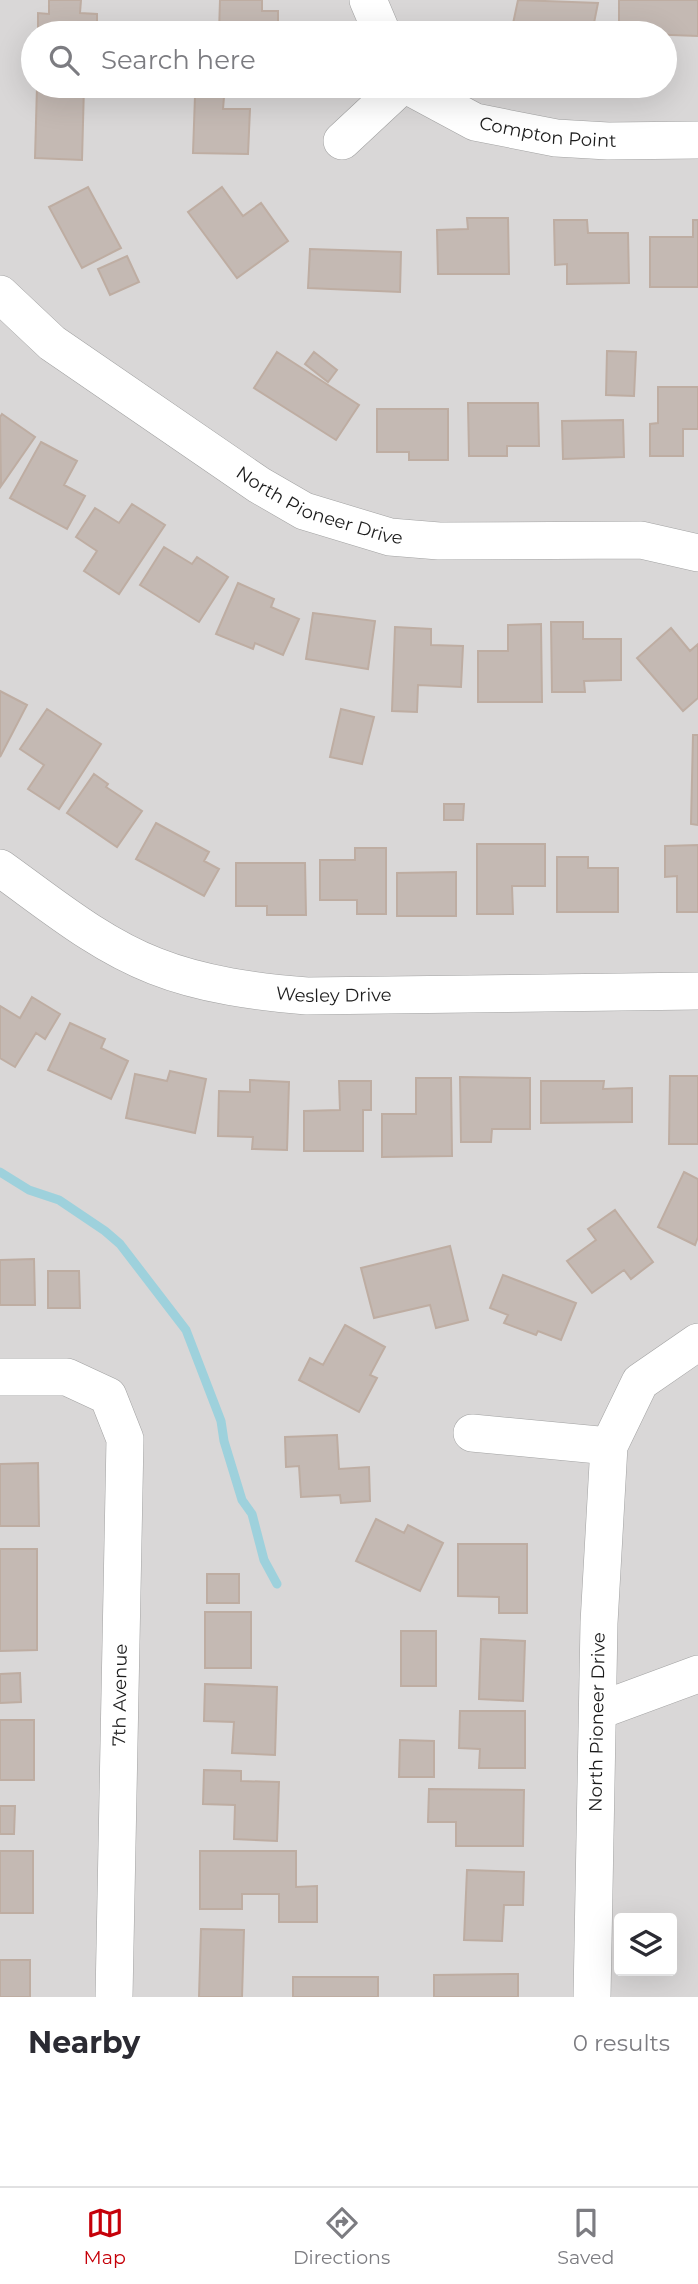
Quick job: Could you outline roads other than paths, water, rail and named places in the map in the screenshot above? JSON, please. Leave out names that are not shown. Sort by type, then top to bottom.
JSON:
[{"type":"street","points":[[368,0],[377,21]]},
{"type":"street","points":[[342,141],[388,98]]},
{"type":"street","name":"Compton Point","points":[[430,98],[475,122],[556,138],[608,141],[698,140]]},
{"type":"street","name":"North Pioneer Drive","points":[[0,294],[52,343],[259,485],[304,511],[390,537],[439,541],[641,540],[698,552]]},
{"type":"street","name":"Wesley Drive","points":[[0,868],[94,935],[155,966],[250,991],[307,996],[698,991]]},
{"type":"street","name":"North Pioneer Drive","points":[[592,1997],[598,1711],[609,1447],[640,1382],[698,1342]]},
{"type":"street","name":"7th Avenue","points":[[0,1377],[67,1377],[108,1396],[125,1439],[114,1997]]},
{"type":"street","points":[[472,1433],[609,1447]]},
{"type":"street","points":[[598,1711],[698,1674]]},
{"type":"waterway","points":[[0,1172],[29,1190],[59,1200],[105,1231],[120,1244],[186,1330],[221,1421],[224,1441],[242,1500],[252,1514],[264,1560],[277,1584]]}]
